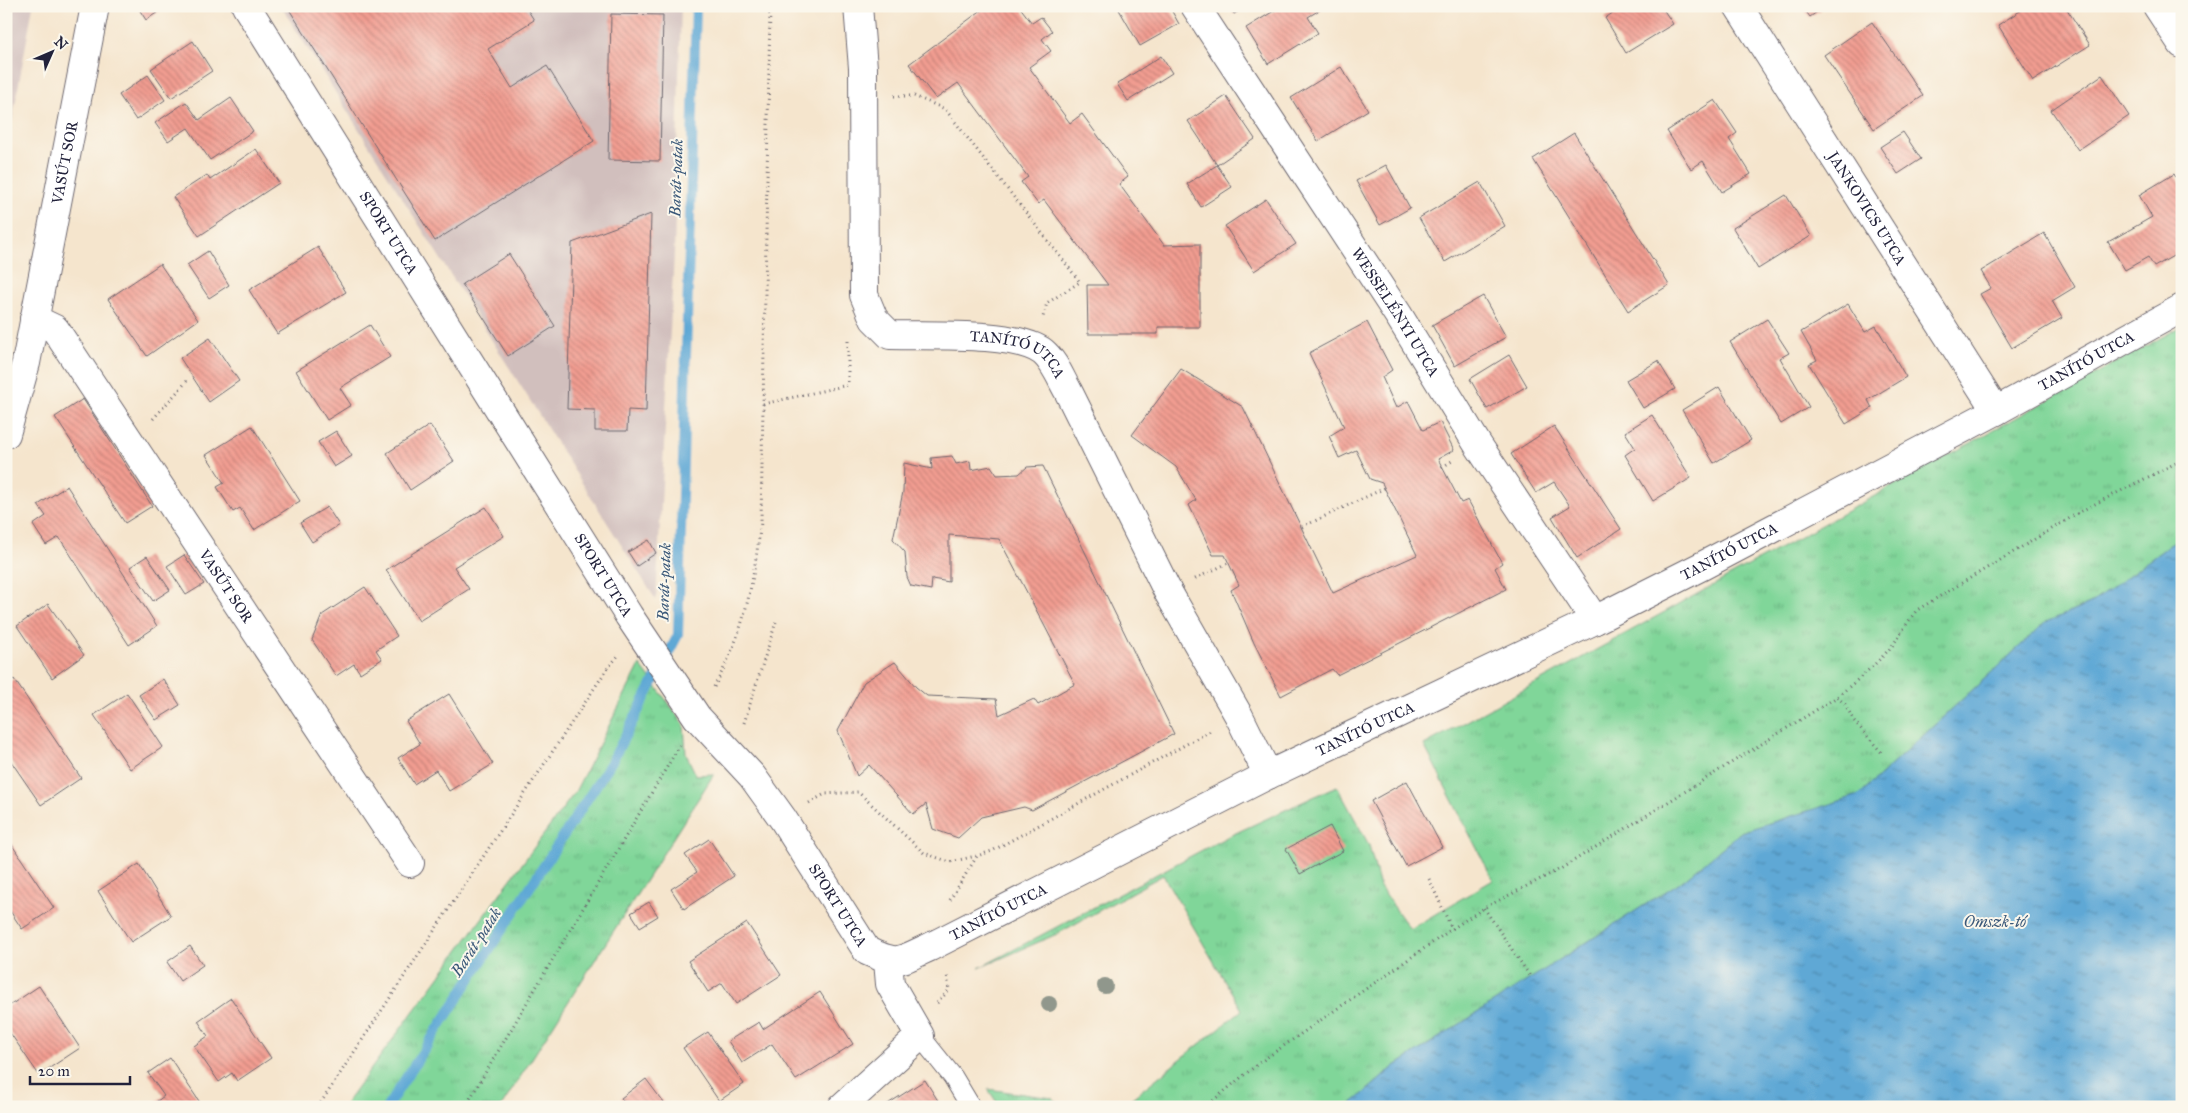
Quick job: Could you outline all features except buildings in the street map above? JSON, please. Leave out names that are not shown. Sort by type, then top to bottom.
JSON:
[{"type":"street","name":"VASÚT SOR","points":[[6,434],[26,363],[95,6]]},
{"type":"street","name":"SPORT UTCA","points":[[246,6],[634,623],[691,710],[752,776],[783,818],[867,951],[888,961]]},
{"type":"street","points":[[858,6],[863,96],[864,295],[874,319],[890,335]]},
{"type":"street","name":"WESSELÉNYI UTCA","points":[[1194,6],[1399,316],[1478,445],[1595,620]]},
{"type":"street","name":"JANKOVICS UTCA","points":[[1738,6],[1996,411]]},
{"type":"street","points":[[2157,6],[2182,44]]},
{"type":"street","name":"TANÍTÓ UTCA","points":[[888,961],[898,962],[930,947],[1268,775],[1333,746],[1595,620],[1996,411],[2182,308]]},
{"type":"street","name":"VASÚT SOR","points":[[34,319],[55,329],[410,863]]},
{"type":"street","name":"TANÍTÓ UTCA","points":[[890,335],[998,338],[1026,344],[1043,352],[1055,368],[1168,592],[1239,716],[1268,775]]},
{"type":"street","points":[[842,1107],[920,1036],[890,984],[888,961]]},
{"type":"lane","points":[[920,1036],[953,1077],[971,1107]]},
{"type":"path","points":[[465,1107],[691,710],[729,660],[741,630],[751,590],[761,522],[770,6]]},
{"type":"path","points":[[863,96],[914,96],[945,109],[1080,282],[1047,303],[1034,349]]},
{"type":"path","points":[[763,404],[848,386],[848,335],[890,335]]},
{"type":"path","points":[[129,442],[140,433],[188,381]]},
{"type":"path","points":[[1206,1107],[1259,1063],[1484,908],[1562,868],[1837,697],[1893,645],[1905,624],[1917,610],[2085,509],[2182,460]]},
{"type":"path","points":[[1302,527],[1385,488]]},
{"type":"path","points":[[727,747],[743,725],[776,622]]},
{"type":"path","points":[[318,1107],[606,669],[628,646],[634,623]]},
{"type":"path","points":[[1837,697],[1845,704],[1854,721],[1883,754]]},
{"type":"path","points":[[783,818],[825,794],[858,792],[924,853],[950,862],[977,856],[992,851],[1239,716]]},
{"type":"path","points":[[947,906],[977,856]]},
{"type":"path","points":[[1429,879],[1452,929]]},
{"type":"path","points":[[1484,908],[1530,976]]},
{"type":"path","points":[[920,1036],[928,1014],[949,990],[946,970],[930,947]]},
{"type":"shaded area","points":[[6,6],[33,6],[6,154]]},
{"type":"shaded area","points":[[281,6],[681,6],[674,253],[656,600]]},
{"type":"green space","points":[[2182,326],[2182,536],[2090,604],[2046,622],[1859,795],[1741,832],[1685,879],[1395,1066],[1348,1107],[1121,1107],[1242,1010],[1163,875],[1057,934],[979,968],[1225,838],[1337,786],[1369,845],[1380,887],[1410,929],[1493,880],[1424,745]]},
{"type":"green space","points":[[640,665],[684,724],[686,754],[696,775],[714,774],[501,1107],[343,1107],[575,792]]},
{"type":"green space","points":[[988,1089],[1052,1098],[1065,1107],[1000,1107]]},
{"type":"water","name":"Omszk-tó","points":[[2182,536],[2182,1107],[1348,1107],[1395,1066],[1685,879],[1741,832],[1859,795],[2046,622],[2090,604]]},
{"type":"waterway","name":"Barát-patak","points":[[387,1107],[612,761],[678,635],[696,6]]}]
